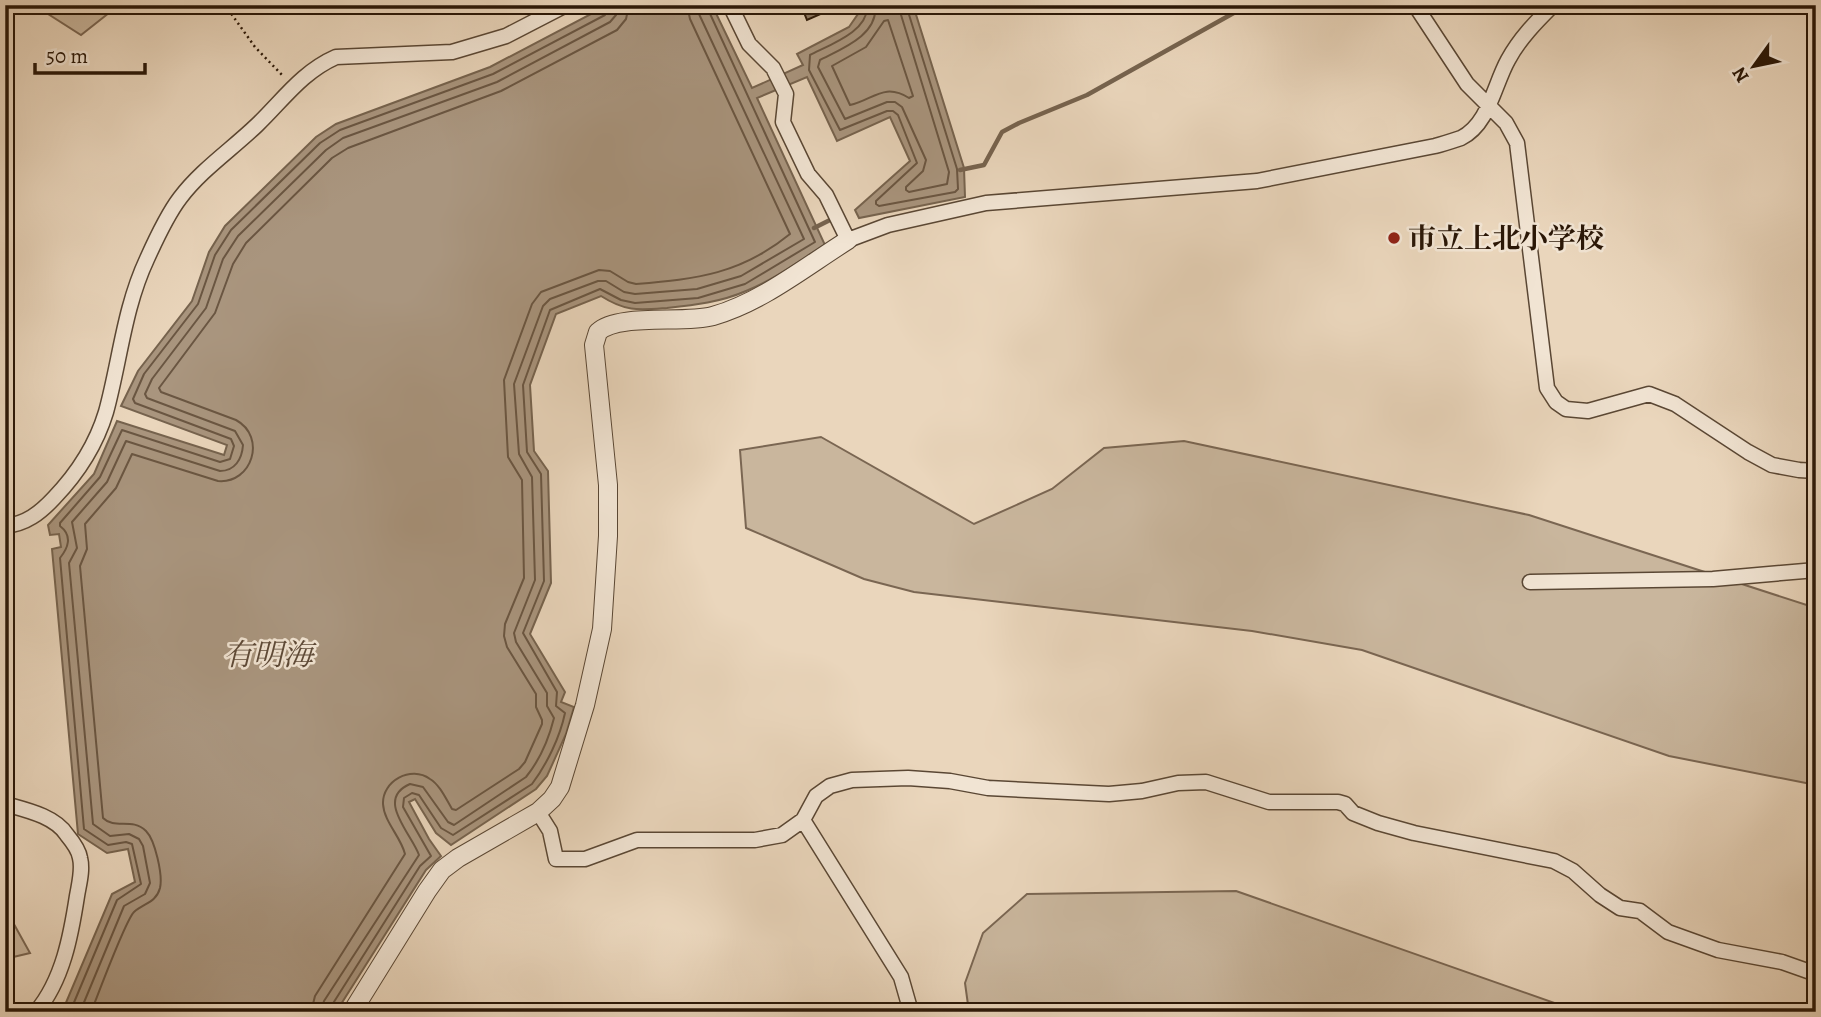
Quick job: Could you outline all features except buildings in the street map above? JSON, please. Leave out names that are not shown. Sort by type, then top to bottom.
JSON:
[{"type":"street","points":[[5,526],[23,522],[44,509],[71,480],[93,445],[105,413],[128,306],[147,259],[178,200],[197,178],[257,125],[292,86],[318,65],[336,57],[452,52],[506,36],[566,5]]},
{"type":"street","points":[[730,5],[749,44],[777,75],[786,94],[783,122],[808,174],[826,195],[848,240]]},
{"type":"street","points":[[1415,5],[1467,84],[1506,123],[1517,143],[1547,388],[1556,402],[1566,409],[1588,411],[1649,394],[1675,404],[1772,465],[1816,471]]},
{"type":"street","points":[[352,1012],[442,870],[538,812],[560,787],[585,705],[603,629],[608,485],[594,345],[598,332],[613,323],[710,317],[748,304],[848,240],[888,225],[986,203],[1257,181],[1435,146],[1463,137],[1477,125],[1508,60],[1529,29],[1553,5]]},
{"type":"street","points":[[1530,582],[1713,579],[1816,570]]},
{"type":"street","points":[[538,812],[546,821],[555,856],[559,860],[585,859],[638,840],[755,840],[782,835],[803,820],[816,796],[830,786],[852,780],[908,778],[950,781],[988,788],[1109,794],[1142,791],[1178,783],[1206,782],[1269,802],[1338,802],[1345,804],[1353,813],[1414,833],[1554,861],[1573,871],[1600,895],[1620,908],[1640,911],[1668,932],[1718,950],[1782,962],[1816,974]]},
{"type":"street","points":[[5,804],[46,818],[66,832],[80,857],[80,879],[72,929],[59,972],[36,1012]]},
{"type":"street","points":[[803,820],[901,977],[911,1012]]},
{"type":"path","points":[[225,5],[255,47],[292,86]]},
{"type":"shaded area","points":[[34,5],[119,5],[81,35]]},
{"type":"shaded area","points":[[821,437],[974,524],[1052,489],[1104,448],[1184,441],[1529,515],[1816,608],[1816,785],[1669,756],[1362,650],[1252,631],[914,592],[864,579],[746,528],[740,450]]},
{"type":"shaded area","points":[[1236,891],[1580,1012],[969,1012],[965,983],[983,933],[1027,894]]},
{"type":"shaded area","points":[[5,908],[30,953],[5,959]]},
{"type":"water","name":"有明海","points":[[608,5],[712,5],[752,88],[803,65],[797,54],[849,27],[860,11],[858,5],[913,5],[964,168],[965,197],[859,218],[855,210],[910,161],[890,117],[837,141],[807,77],[757,98],[825,245],[787,270],[737,295],[698,304],[640,309],[618,305],[601,296],[556,314],[530,385],[534,451],[548,471],[551,583],[530,634],[565,692],[561,702],[574,707],[566,734],[547,776],[536,789],[451,845],[436,833],[415,799],[409,802],[441,856],[426,870],[336,1012],[62,1012],[112,894],[135,882],[128,849],[107,853],[78,834],[52,549],[61,547],[59,534],[50,535],[48,525],[94,474],[117,421],[224,455],[227,445],[121,406],[138,371],[192,301],[209,252],[225,226],[316,137],[336,124],[490,67]]},
{"type":"waterway","points":[[960,170],[984,165],[1002,132],[1087,95],[1248,5]]},
{"type":"waterway","points":[[814,228],[832,219]]},
{"type":"place","name":"市立上北小学校","points":[[1394,238]]}]
